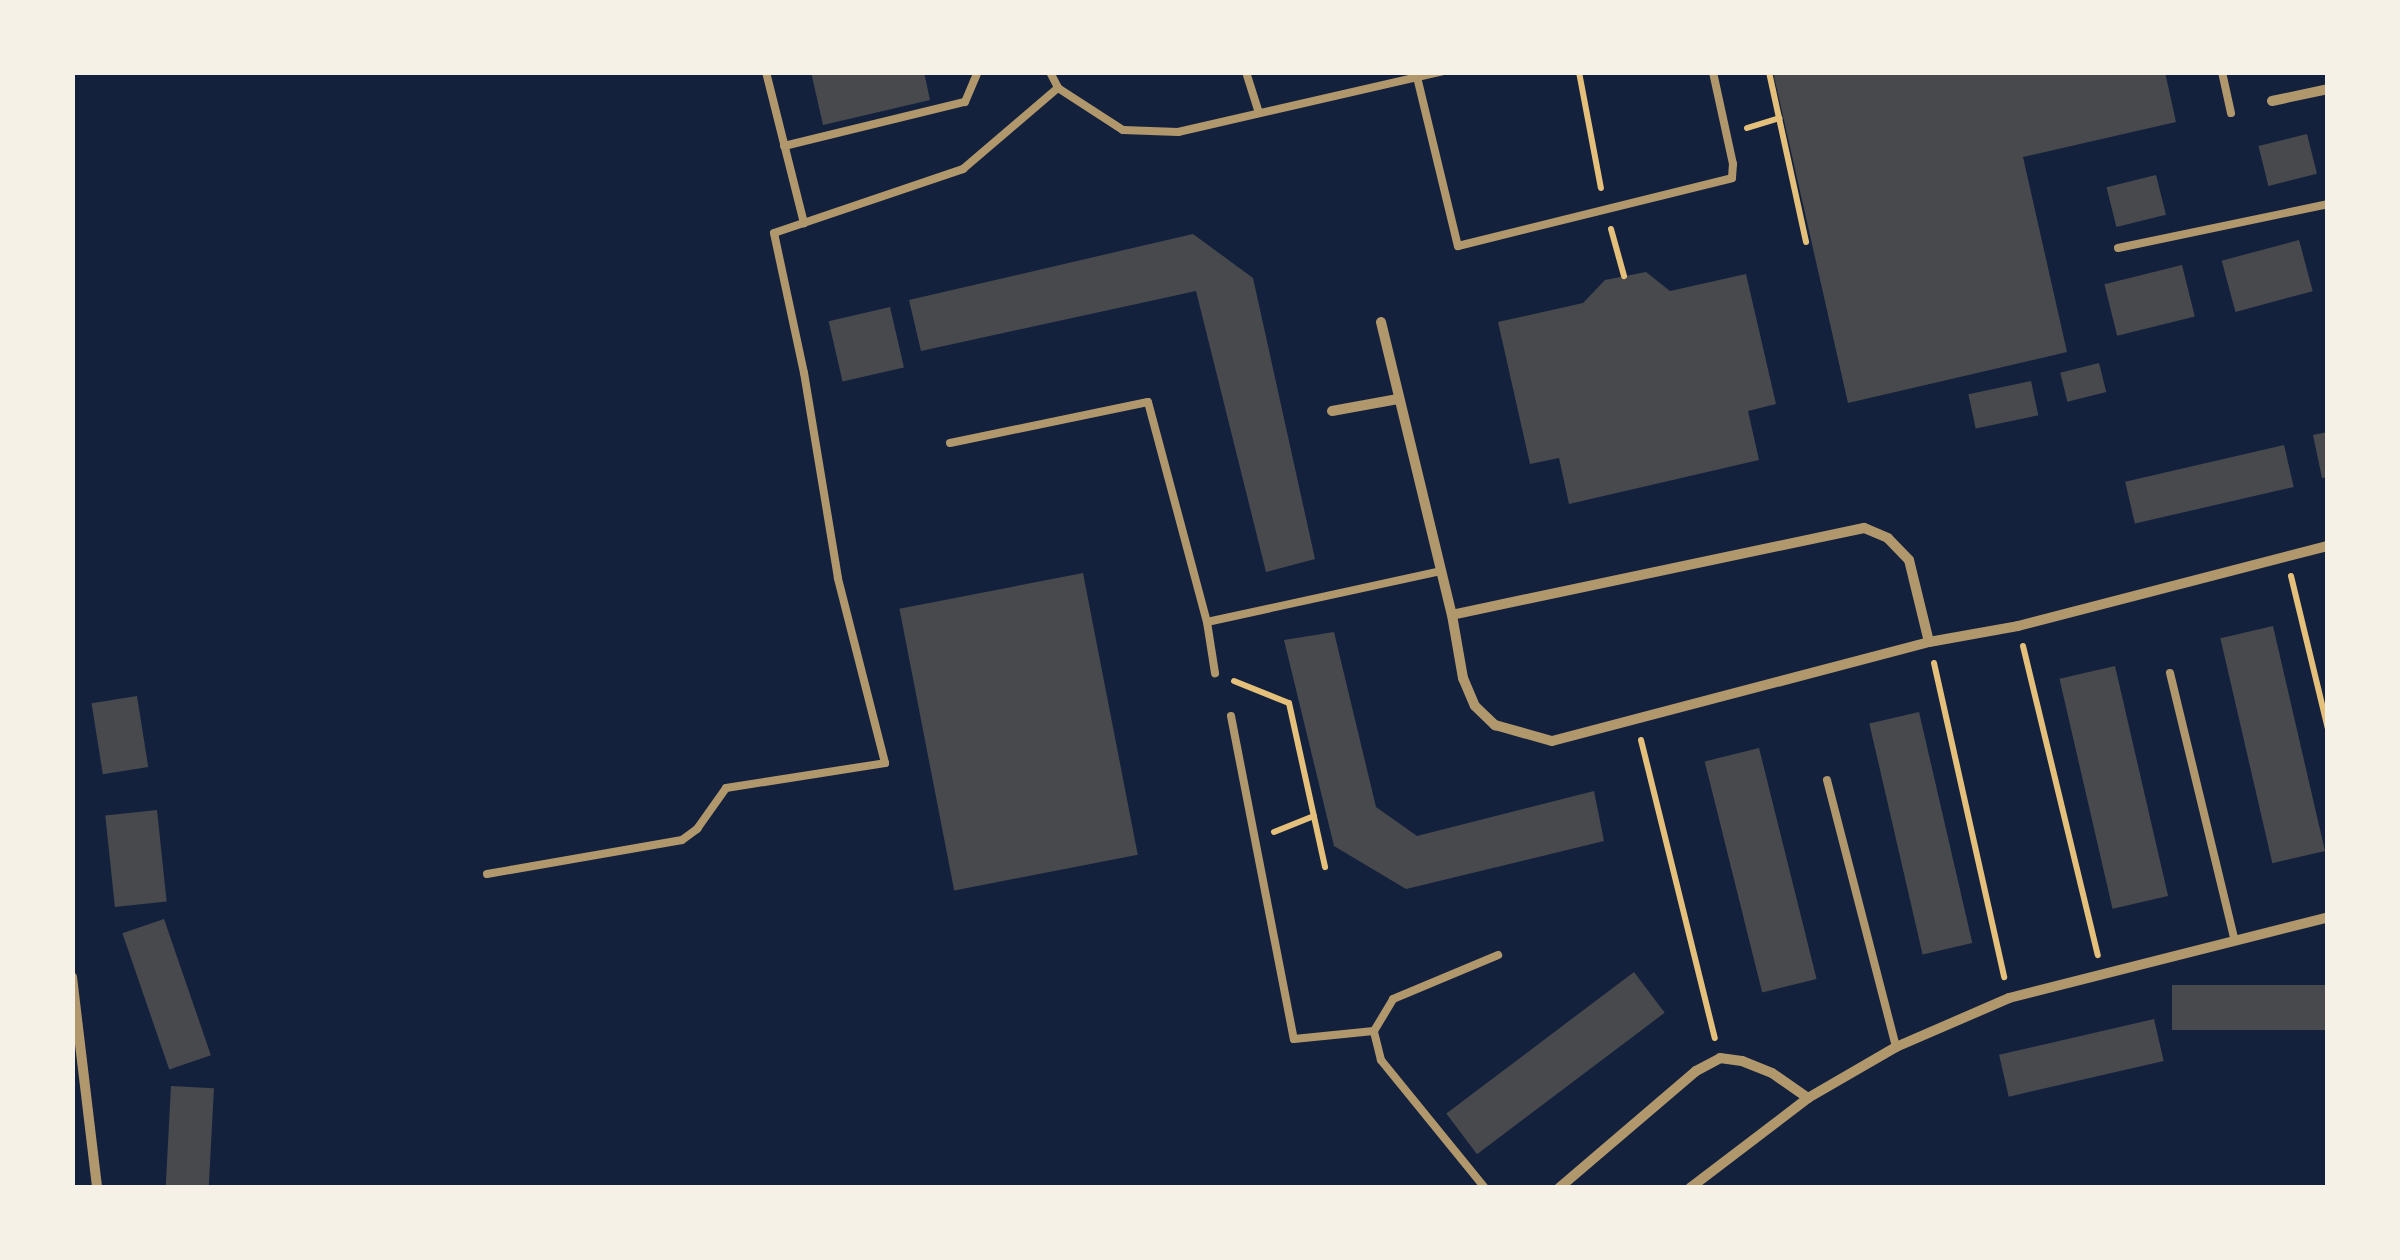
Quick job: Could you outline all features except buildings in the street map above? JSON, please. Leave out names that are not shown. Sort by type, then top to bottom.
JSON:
[{"type":"street","points":[[2272,101],[2328,89]]},
{"type":"street","points":[[1381,322],[1452,615],[1463,678],[1475,706],[1496,725],[1552,741],[1929,642],[2018,626],[2328,546]]},
{"type":"street","points":[[1332,411],[1398,399]]},
{"type":"street","points":[[1452,615],[1864,528],[1888,538],[1909,560],[1929,642]]},
{"type":"street","points":[[1690,1188],[1808,1098],[1896,1047],[2009,998],[2328,917]]},
{"type":"street","points":[[72,977],[97,1188]]},
{"type":"street","points":[[1559,1188],[1696,1071],[1720,1058],[1742,1061],[1772,1074],[1808,1098]]},
{"type":"lane","points":[[766,72],[804,223]]},
{"type":"lane","points":[[784,146],[965,102],[978,72]]},
{"type":"lane","points":[[1050,72],[1058,88],[1123,130],[1178,132],[1441,72]]},
{"type":"lane","points":[[1246,72],[1259,113]]},
{"type":"lane","points":[[1417,77],[1458,246],[1732,178],[1713,72]]},
{"type":"lane","points":[[2222,72],[2232,113]]},
{"type":"lane","points":[[487,874],[682,840],[698,830],[726,788],[886,762],[838,578],[804,373],[774,233],[963,169],[1058,88]]},
{"type":"lane","points":[[2118,248],[2328,204]]},
{"type":"lane","points":[[950,443],[1148,402],[1207,622],[1215,672]]},
{"type":"lane","points":[[1207,622],[1440,570]]},
{"type":"lane","points":[[2170,673],[2234,938]]},
{"type":"lane","points":[[1231,716],[1294,1040],[1374,1031]]},
{"type":"lane","points":[[1827,780],[1896,1047]]},
{"type":"lane","points":[[1484,1188],[1381,1060],[1374,1031],[1393,999],[1498,955]]},
{"type":"path","points":[[1579,72],[1605,208],[1624,276]]},
{"type":"path","points":[[1769,72],[1806,242]]},
{"type":"path","points":[[1727,134],[1779,118]]},
{"type":"path","points":[[2286,556],[2328,729]]},
{"type":"path","points":[[2018,626],[2103,974]]},
{"type":"path","points":[[1929,642],[2009,998]]},
{"type":"path","points":[[1215,672],[1289,703],[1325,867]]},
{"type":"path","points":[[1635,719],[1720,1058]]},
{"type":"path","points":[[1255,839],[1314,816]]}]
